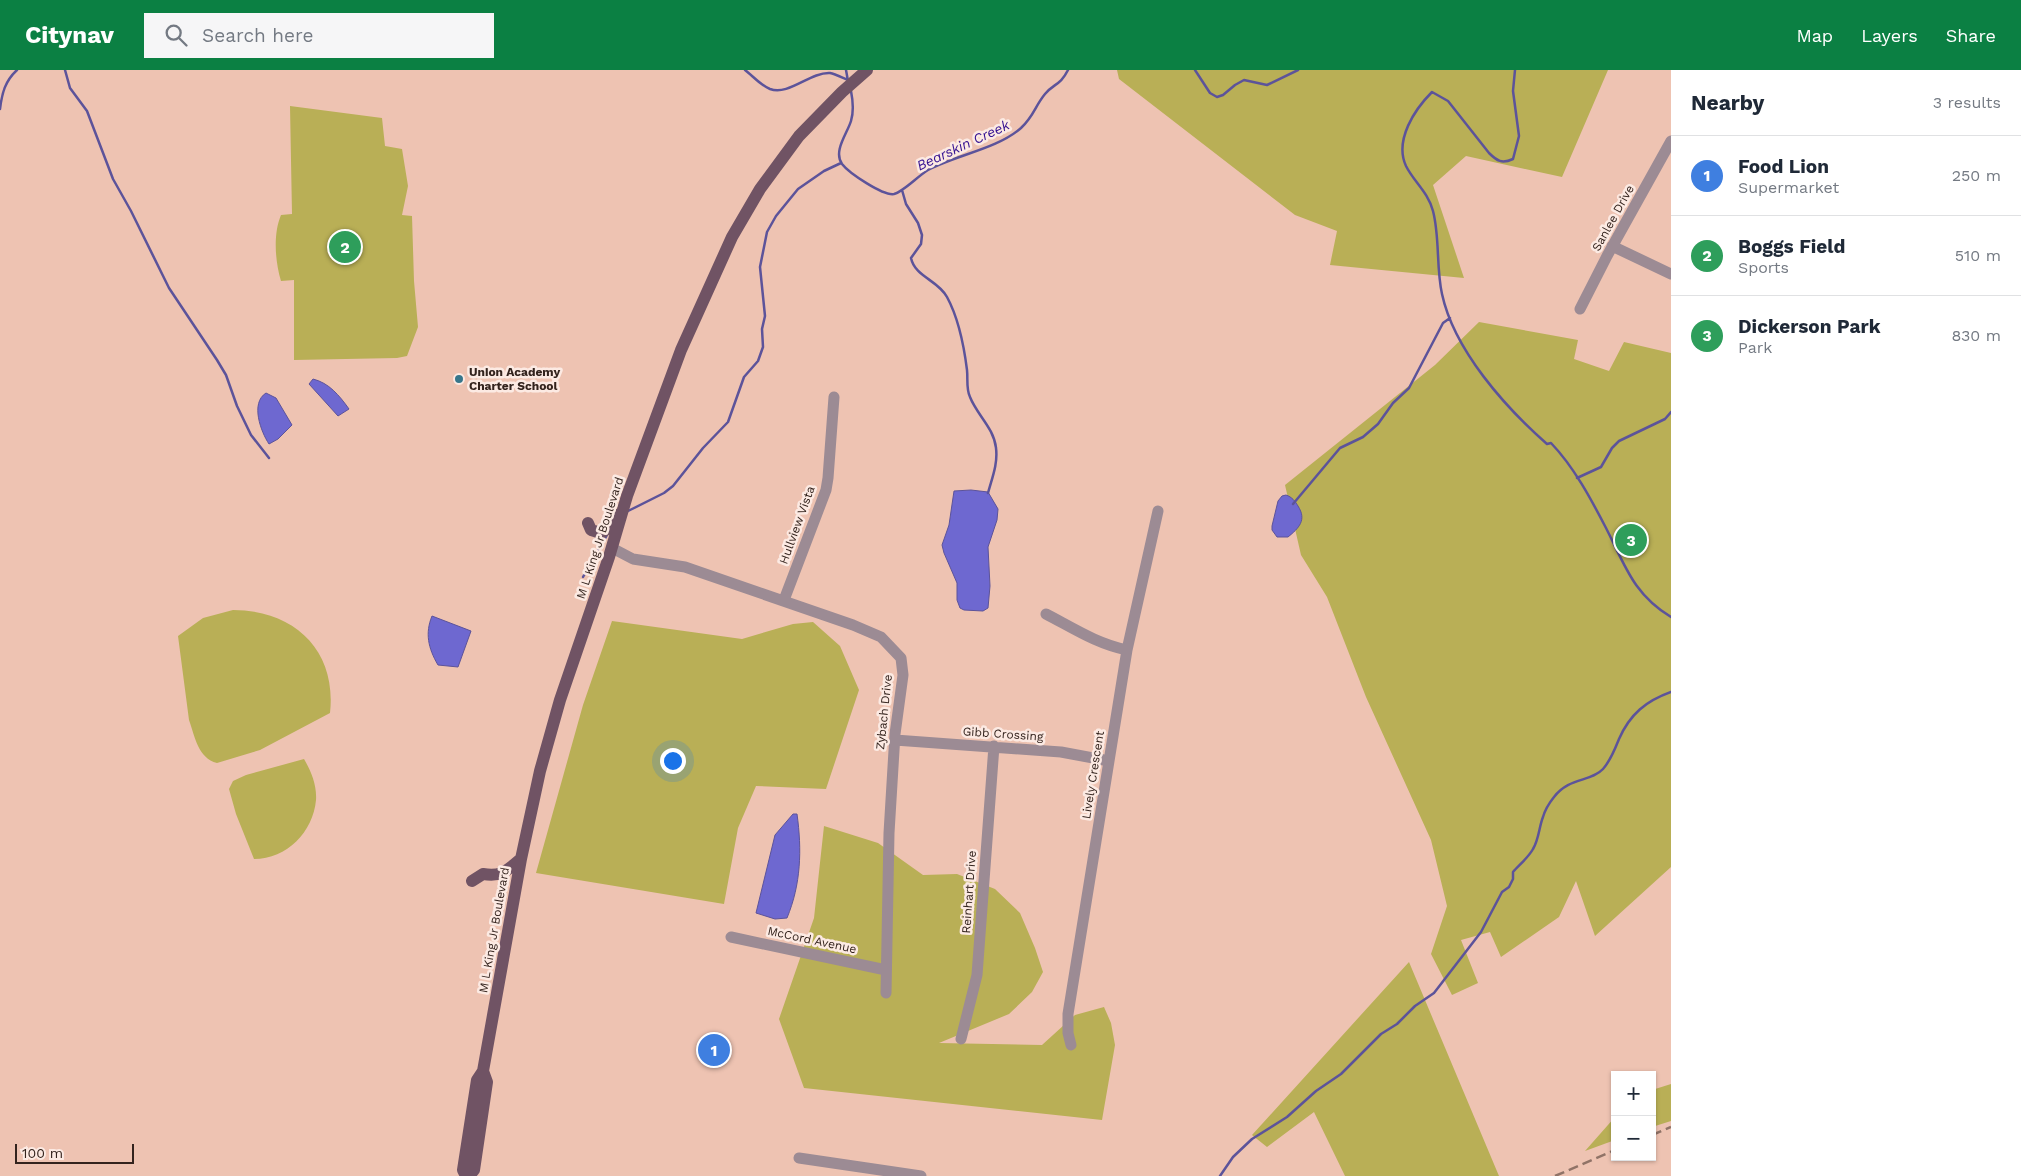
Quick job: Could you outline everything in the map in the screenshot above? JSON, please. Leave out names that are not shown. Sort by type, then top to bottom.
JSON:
[{"type":"main road","name":"M L King Jr Boulevard","points":[[467,1176],[463,1170],[477,1080],[483,1070],[521,859],[540,771],[560,700],[612,548],[627,496],[681,350],[732,237],[760,189],[786,153],[815,118],[867,70]]},
{"type":"main road","points":[[588,524],[591,530],[601,533],[611,526],[666,378],[681,350]]},
{"type":"main road","points":[[472,881],[483,874],[494,876],[502,874],[521,859]]},
{"type":"street","name":"Sanlee Drive","points":[[1580,309],[1612,246],[1671,141]]},
{"type":"street","points":[[1612,246],[1671,274]]},
{"type":"street","name":"Hullview Vista","points":[[784,600],[826,490],[834,397]]},
{"type":"street","name":"Lively Crescent","points":[[1071,1045],[1068,1033],[1068,1014],[1127,650],[1158,511]]},
{"type":"street","name":"Zybach Drive","points":[[612,548],[633,559],[685,567],[784,600],[881,637],[901,658],[903,675],[895,740],[889,834],[886,993]]},
{"type":"street","points":[[1046,614],[1096,641],[1127,650]]},
{"type":"street","name":"Gibb Crossing","points":[[895,740],[1061,752],[1109,761]]},
{"type":"street","name":"Reinhart Drive","points":[[961,1039],[977,975],[994,746]]},
{"type":"street","name":"McCord Avenue","points":[[731,937],[886,970]]},
{"type":"street","points":[[799,1158],[884,1173],[921,1176]]},
{"type":"shaded area","points":[[1117,70],[1608,70],[1562,177],[1466,156],[1433,185],[1464,278],[1330,265],[1337,231],[1295,215],[1119,79]]},
{"type":"shaded area","points":[[290,106],[382,118],[385,146],[402,149],[408,186],[402,215],[412,216],[414,281],[418,327],[407,356],[397,358],[294,360],[294,280],[281,281],[277,265],[276,248],[278,222],[281,215],[292,214]]},
{"type":"shaded area","points":[[1479,322],[1578,340],[1574,359],[1609,371],[1624,342],[1671,353],[1671,867],[1595,936],[1576,881],[1559,917],[1501,957],[1490,932],[1461,940],[1478,983],[1452,995],[1431,954],[1447,906],[1431,840],[1366,697],[1327,597],[1301,555],[1285,485],[1435,365]]},
{"type":"shaded area","points":[[313,379],[324,383],[333,390],[349,409],[338,416],[309,384]]},
{"type":"shaded area","points":[[266,393],[276,398],[292,425],[278,439],[269,444],[258,418],[259,403]]},
{"type":"shaded area","points":[[954,491],[988,492],[998,509],[997,520],[988,547],[990,586],[988,608],[983,611],[960,608],[957,600],[957,583],[942,545],[949,525]]},
{"type":"shaded area","points":[[1286,495],[1297,504],[1301,511],[1302,520],[1288,537],[1277,537],[1272,530],[1272,526],[1278,501],[1282,496]]},
{"type":"shaded area","points":[[233,610],[255,612],[275,617],[292,626],[307,638],[318,653],[326,670],[330,690],[330,713],[260,750],[217,763],[205,757],[195,740],[189,720],[178,636],[203,618]]},
{"type":"shaded area","points":[[432,616],[471,631],[458,667],[438,665],[430,647],[428,634]]},
{"type":"shaded area","points":[[612,621],[742,639],[793,624],[813,622],[840,646],[859,690],[826,789],[756,786],[738,828],[724,904],[536,873],[583,705]]},
{"type":"shaded area","points":[[304,759],[316,789],[314,812],[310,823],[304,833],[287,849],[266,858],[254,859],[236,814],[229,789],[233,781],[246,775]]},
{"type":"shaded area","points":[[793,814],[797,814],[800,841],[798,880],[787,918],[775,919],[756,913],[775,835]]},
{"type":"shaded area","points":[[824,826],[878,843],[923,875],[957,874],[995,889],[1020,913],[1043,972],[1032,992],[1009,1014],[939,1043],[1042,1045],[1075,1015],[1104,1007],[1111,1023],[1115,1045],[1102,1120],[804,1088],[779,1019],[814,918]]},
{"type":"shaded area","points":[[1409,962],[1499,1176],[1345,1176],[1314,1112],[1267,1147],[1252,1135]]},
{"type":"shaded area","points":[[1671,1084],[1671,1121],[1656,1126],[1656,1116],[1656,1089]]},
{"type":"shaded area","points":[[1611,1122],[1611,1141],[1585,1151]]},
{"type":"waterway","points":[[0,109],[5,88],[17,70]]},
{"type":"waterway","points":[[65,70],[70,88],[87,111],[113,179],[169,288],[226,375],[237,406],[251,435],[269,458]]},
{"type":"waterway","name":"Bearskin Creek","points":[[745,70],[763,85],[777,90],[792,87],[822,74],[830,73],[848,80]]},
{"type":"waterway","name":"Bearskin Creek","points":[[846,70],[848,81]]},
{"type":"waterway","name":"Bearskin Creek","points":[[851,91],[852,117],[839,154],[842,164],[866,183],[889,194],[894,194],[928,170],[988,147],[1021,128],[1048,90],[1060,82],[1068,70]]},
{"type":"waterway","name":"Bearskin Creek","points":[[1195,70],[1210,93],[1217,97],[1223,95],[1244,80],[1267,85],[1298,70]]},
{"type":"waterway","name":"Bearskin Creek","points":[[1515,70],[1513,91],[1519,136],[1513,159],[1500,161],[1495,158],[1448,101],[1432,92],[1413,116],[1404,136],[1403,156],[1406,166],[1428,198],[1433,211],[1437,232],[1442,294],[1448,315],[1458,336],[1483,376],[1515,413],[1547,444],[1551,443],[1567,462],[1594,506],[1631,578],[1647,599],[1671,617]]},
{"type":"waterway","points":[[628,511],[664,493],[673,486],[703,448],[728,422],[744,377],[758,361],[763,347],[762,329],[765,316],[760,267],[767,232],[776,216],[798,189],[824,171],[841,163]]},
{"type":"waterway","points":[[902,190],[906,204],[918,223],[922,235],[921,244],[911,258],[913,264],[917,270],[943,291],[951,305],[963,342],[969,394],[995,441],[996,460],[988,493]]},
{"type":"waterway","points":[[1293,504],[1340,448],[1363,437],[1378,424],[1393,403],[1409,388],[1443,323],[1450,318]]},
{"type":"waterway","points":[[1577,478],[1601,467],[1612,448],[1619,441],[1665,419],[1671,412]]},
{"type":"waterway","points":[[583,577],[607,535]]},
{"type":"waterway","points":[[1220,1176],[1233,1157],[1252,1139],[1287,1117],[1316,1091],[1341,1074],[1381,1034],[1397,1024],[1415,1006],[1434,993],[1481,932],[1502,892],[1509,887],[1513,879],[1513,872],[1533,849],[1544,814],[1554,797],[1566,786],[1592,776],[1603,769],[1611,758],[1628,722],[1646,704],[1671,692]]},
{"type":"railway","points":[[1656,1133],[1671,1127]]},
{"type":"railway","points":[[1555,1176],[1611,1152]]},
{"type":"place","name":"Boggs Field","points":[[345,247]]},
{"type":"place","name":"Union Academy Charter School","points":[[459,379]]},
{"type":"place","name":"Dickerson Park","points":[[1631,540]]},
{"type":"place","name":"Food Lion","points":[[714,1050]]}]
